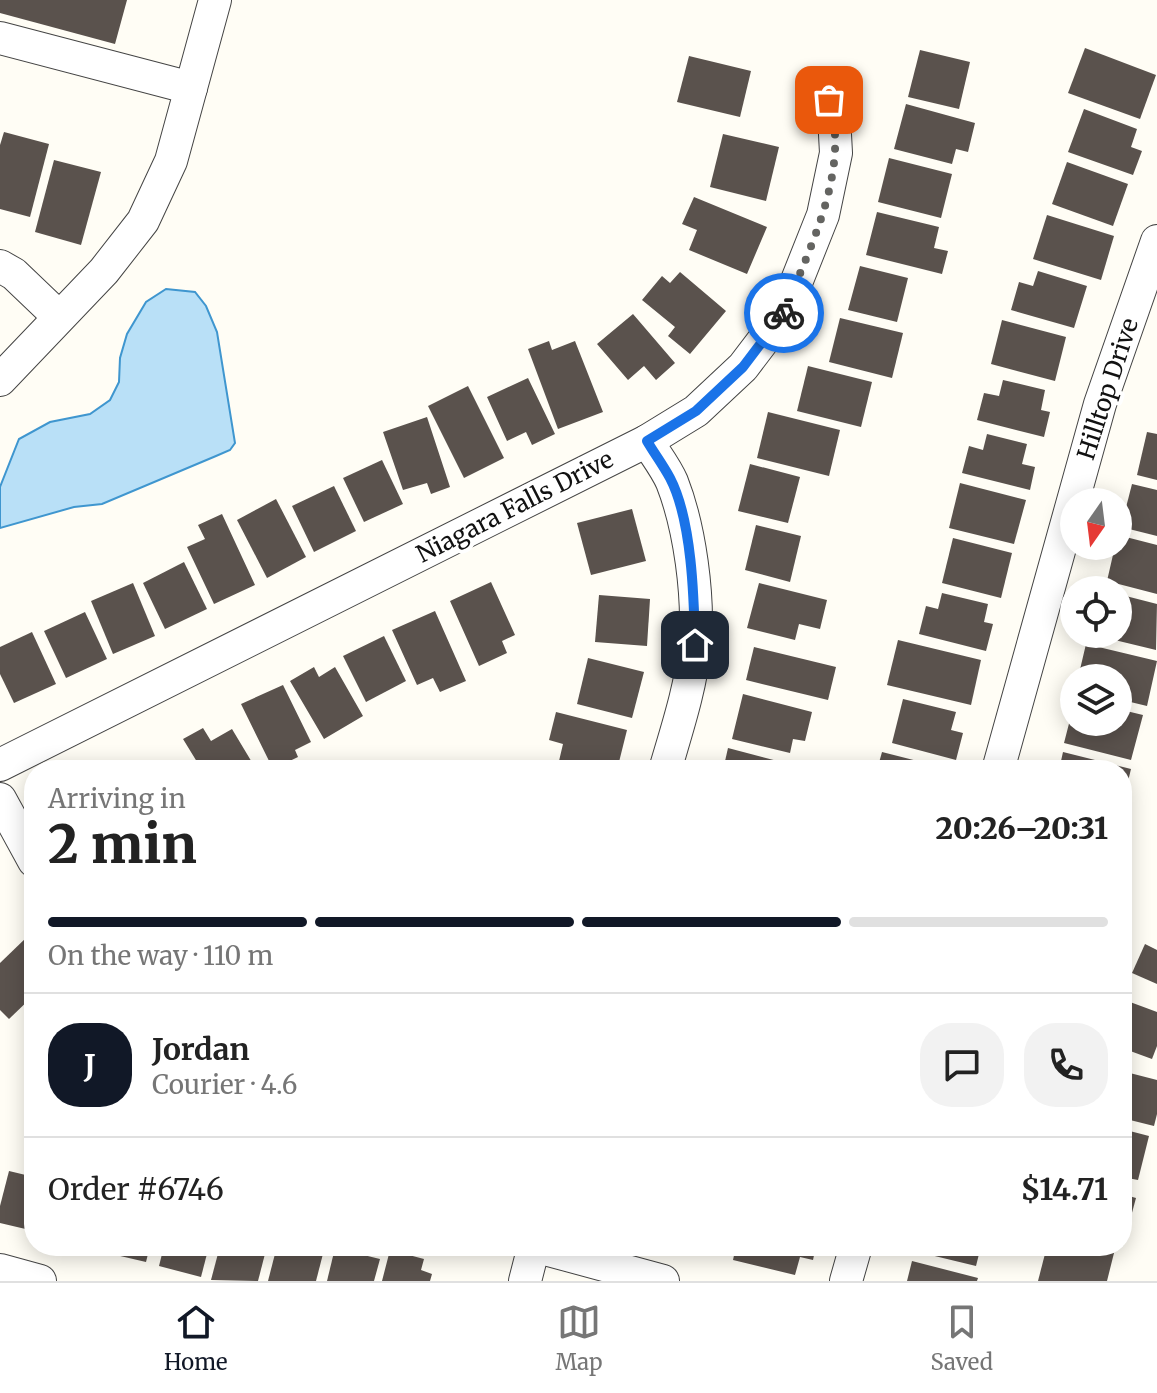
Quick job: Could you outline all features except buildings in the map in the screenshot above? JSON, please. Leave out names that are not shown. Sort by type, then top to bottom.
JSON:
[{"type":"street","points":[[0,380],[104,271],[143,221],[171,161],[215,0]]},
{"type":"street","points":[[0,38],[191,88]]},
{"type":"street","name":"Niagara Falls Drive","points":[[0,765],[647,441],[696,411],[743,367],[784,313],[823,215],[836,153],[834,116],[824,85]]},
{"type":"street","name":"Hilltop Drive","points":[[1001,760],[1100,404],[1157,241]]},
{"type":"street","points":[[0,266],[14,274],[59,317]]},
{"type":"street","points":[[647,441],[672,480],[684,524],[694,590],[695,645],[685,700],[668,760]]},
{"type":"street","points":[[0,799],[24,843]]},
{"type":"street","points":[[525,1281],[531,1256]]},
{"type":"street","points":[[571,1256],[663,1281]]},
{"type":"street","points":[[846,1281],[853,1256]]},
{"type":"street","points":[[0,1270],[40,1281]]},
{"type":"water","points":[[166,289],[195,292],[206,306],[217,332],[235,443],[230,450],[102,504],[74,507],[0,528],[0,487],[19,439],[50,422],[90,414],[110,400],[119,382],[120,358],[127,334],[146,302]]},
{"type":"way so far","points":[[784,313],[823,215],[836,153],[834,116],[829,100]]},
{"type":"route","points":[[695,645],[694,590],[684,524],[672,480],[647,441],[696,411],[743,367],[784,313]]}]
